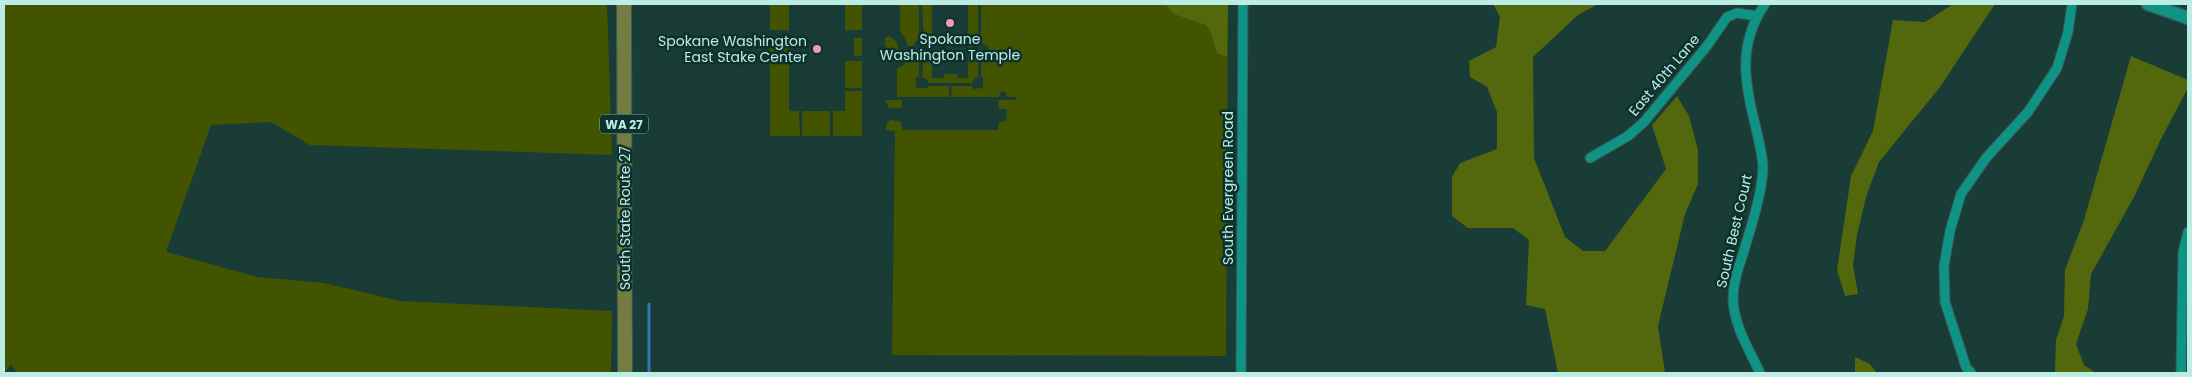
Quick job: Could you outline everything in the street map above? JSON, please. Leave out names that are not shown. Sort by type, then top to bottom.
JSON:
[{"type":"main road","name":"South State Route 27","points":[[624,4],[625,373]]},
{"type":"street","name":"South Evergreen Road","points":[[1241,373],[1243,4]]},
{"type":"street","name":"South Best Court","points":[[1760,373],[1735,320],[1734,282],[1759,199],[1763,167],[1746,88],[1745,69],[1748,41],[1756,16],[1765,4]]},
{"type":"street","points":[[1969,370],[1945,302],[1944,266],[1950,231],[1962,194],[1986,158],[2028,112],[2057,68],[2068,32],[2072,4]]},
{"type":"street","points":[[2148,4],[2188,18]]},
{"type":"street","name":"East 40th Lane","points":[[1590,158],[1628,136],[1644,122],[1707,46],[1727,17],[1737,13],[1756,16]]},
{"type":"street","points":[[2181,373],[2183,252],[2188,232]]},
{"type":"green space","points":[[4,4],[607,4],[612,155],[310,145],[271,122],[211,125],[166,252],[258,277],[324,283],[400,301],[612,311],[611,373],[18,373],[11,365],[4,373]]},
{"type":"green space","points":[[770,4],[789,4],[789,30],[770,30]]},
{"type":"green space","points":[[842,4],[862,4],[862,30],[845,30],[845,5]]},
{"type":"green space","points":[[900,4],[919,4],[919,37],[913,46],[908,46],[900,31]]},
{"type":"green space","points":[[922,4],[932,4],[932,43],[924,43],[924,47]]},
{"type":"green space","points":[[968,4],[978,4],[978,42],[972,46],[972,53],[978,57],[978,77],[975,77],[972,83],[928,83],[928,80],[922,77],[924,53],[924,55],[932,55],[932,78],[944,78],[944,74],[957,74],[957,78],[968,78]]},
{"type":"green space","points":[[981,4],[1228,4],[1226,356],[892,355],[895,131],[886,130],[886,125],[890,120],[900,121],[903,130],[998,130],[999,122],[1006,121],[1007,109],[999,109],[998,100],[1016,100],[1016,97],[1007,97],[1005,91],[1000,92],[999,97],[951,97],[952,86],[972,86],[973,89],[983,88],[981,57],[988,53],[988,46],[981,42]]},
{"type":"green space","points":[[1165,4],[1228,4],[1227,57],[1217,53],[1211,33],[1206,25],[1174,14]]},
{"type":"green space","points":[[1493,4],[1598,4],[1578,15],[1533,57],[1534,158],[1565,237],[1583,251],[1605,251],[1666,169],[1652,125],[1677,96],[1689,116],[1698,150],[1698,184],[1685,214],[1658,326],[1665,373],[1558,373],[1545,309],[1526,305],[1529,240],[1513,228],[1468,228],[1452,216],[1452,177],[1460,163],[1497,149],[1497,112],[1487,87],[1470,77],[1469,61],[1496,47],[1500,17]]},
{"type":"green space","points":[[1953,4],[1995,4],[1940,87],[1879,162],[1866,197],[1857,235],[1853,265],[1858,294],[1845,296],[1837,270],[1851,176],[1873,131],[1893,20],[1925,22]]},
{"type":"green space","points":[[889,36],[895,40],[898,51],[896,58],[886,63],[885,38]]},
{"type":"green space","points":[[770,37],[789,37],[789,111],[799,111],[800,136],[770,136]]},
{"type":"green space","points":[[854,38],[862,38],[862,56],[854,56]]},
{"type":"green space","points":[[913,52],[919,62],[919,77],[916,77],[916,88],[949,86],[949,97],[897,97],[897,69],[904,65],[909,53]]},
{"type":"green space","points":[[2131,56],[2188,80],[2188,88],[2161,139],[2134,197],[2091,274],[2088,309],[2076,344],[2084,365],[2096,373],[2055,373],[2056,340],[2064,316],[2065,270],[2084,220]]},
{"type":"green space","points":[[845,61],[862,61],[862,88],[845,88]]},
{"type":"green space","points":[[845,91],[862,91],[862,136],[833,136],[833,111],[845,111]]},
{"type":"green space","points":[[885,100],[902,100],[902,108],[889,108]]},
{"type":"green space","points":[[802,111],[830,111],[830,136],[802,136]]},
{"type":"green space","points":[[1855,357],[1870,364],[1877,373],[1855,373]]},
{"type":"waterway","points":[[649,304],[649,373]]},
{"type":"place","name":"Spokane Washington Temple","points":[[950,23]]},
{"type":"place","name":"Spokane Washington East Stake Center","points":[[817,49]]}]
